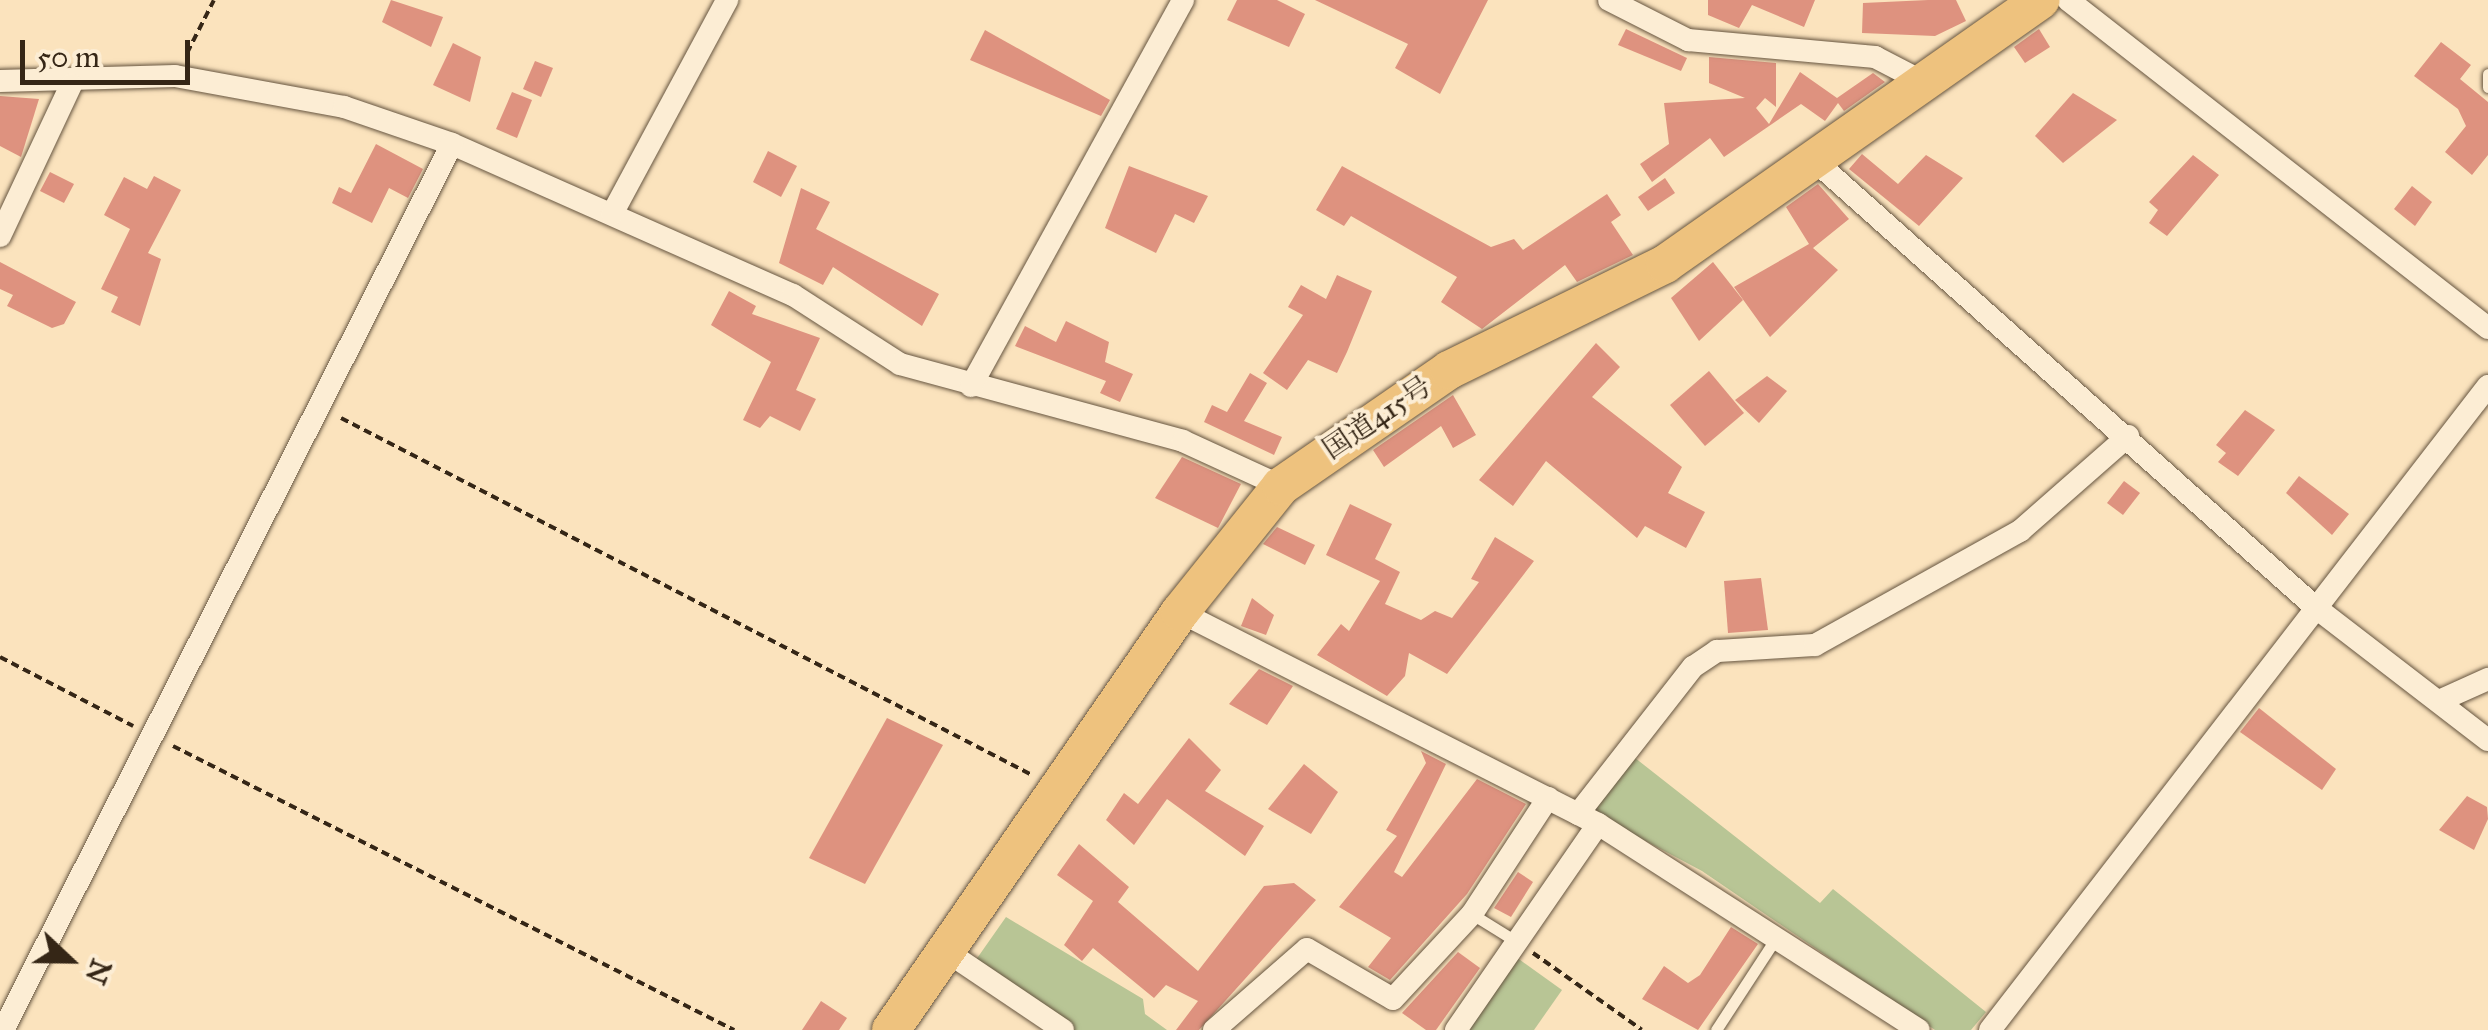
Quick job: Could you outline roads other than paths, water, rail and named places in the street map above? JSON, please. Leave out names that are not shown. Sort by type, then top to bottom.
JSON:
[{"type":"highway","name":"国道415号","points":[[891,1030],[1180,612],[1280,486],[1449,370],[1666,264],[2041,0]]},
{"type":"street","points":[[612,214],[726,0]]},
{"type":"street","points":[[971,386],[1183,0]]},
{"type":"street","points":[[1609,0],[1688,40],[1876,57],[1925,82]]},
{"type":"street","points":[[2068,0],[2488,328]]},
{"type":"street","points":[[0,81],[71,86],[175,76],[344,107],[452,144],[793,295],[900,364],[1183,441],[1280,486]]},
{"type":"street","points":[[0,236],[71,86]]},
{"type":"street","points":[[2,1030],[452,144]]},
{"type":"street","points":[[1814,160],[2316,607],[2488,740]]},
{"type":"street","points":[[1990,1030],[2488,386]]},
{"type":"street","points":[[1456,1030],[1516,942],[1588,819],[1693,667],[1718,651],[1814,645],[2020,531],[2128,436]]},
{"type":"street","points":[[1180,612],[1588,819],[1778,935],[1918,1030]]},
{"type":"street","points":[[2439,701],[2488,679]]},
{"type":"street","points":[[1214,1030],[1307,949],[1393,1000],[1472,914],[1548,798]]},
{"type":"street","points":[[946,950],[1063,1030]]},
{"type":"lane","points":[[2488,74],[2488,87]]},
{"type":"lane","points":[[1472,914],[1516,942]]},
{"type":"lane","points":[[1716,1030],[1778,935]]}]
